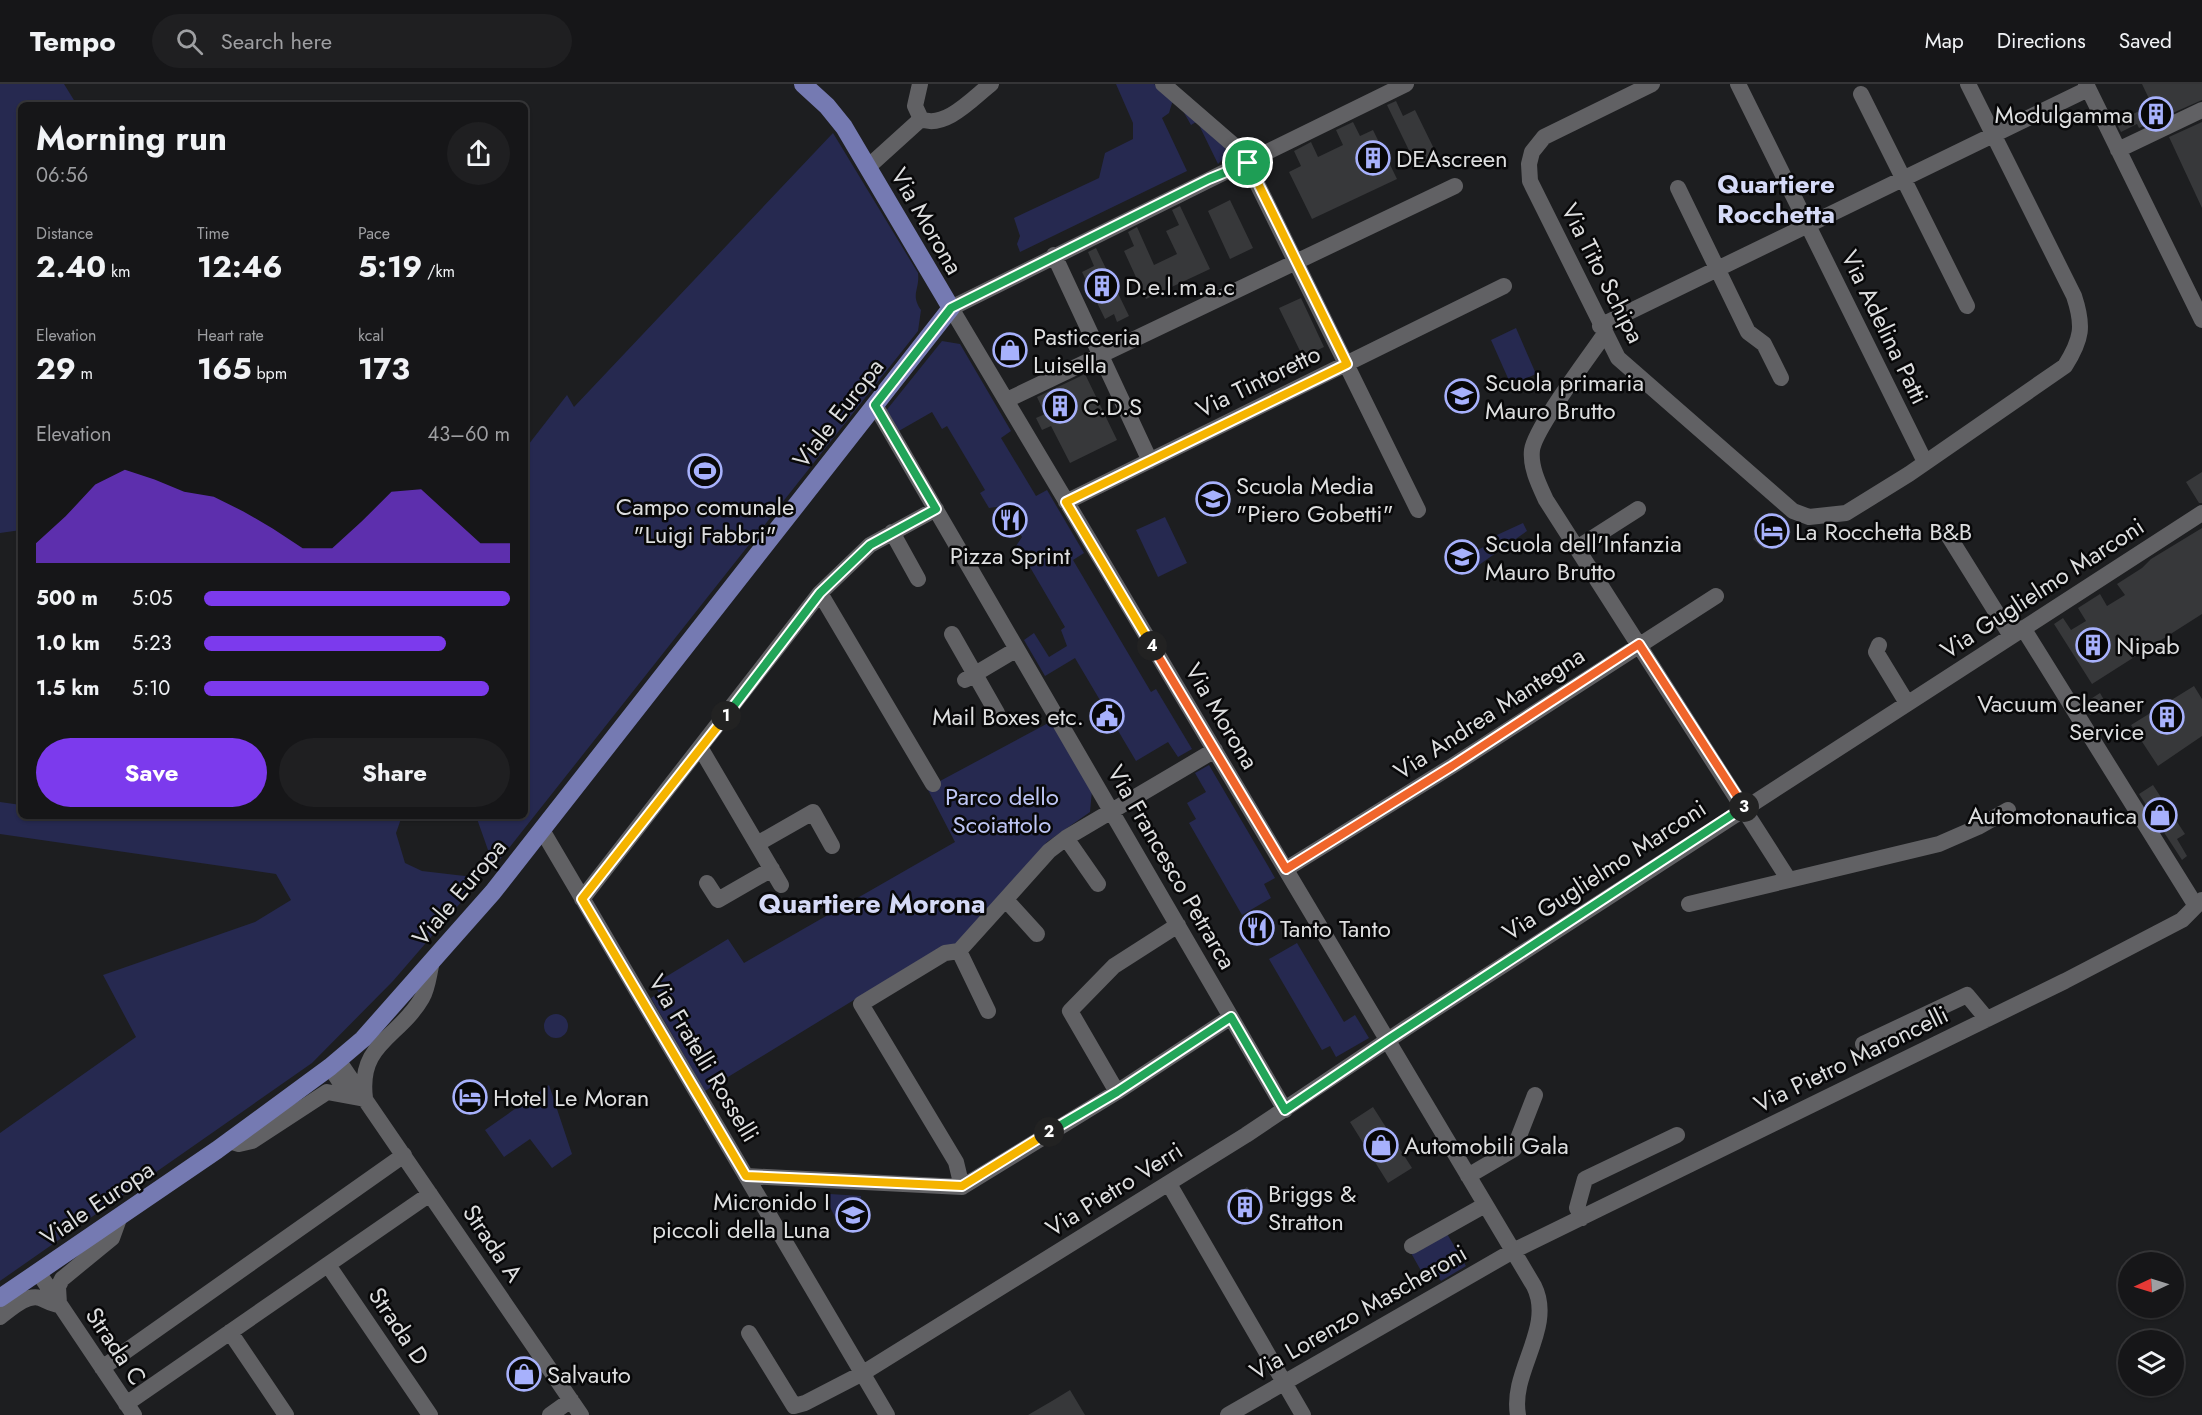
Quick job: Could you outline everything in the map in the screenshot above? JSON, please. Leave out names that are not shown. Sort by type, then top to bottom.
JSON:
[{"type":"main road","name":"Via Morona","points":[[802,84],[827,106],[868,167],[951,308]]},
{"type":"main road","name":"Viale Europa","points":[[0,1298],[229,1141],[334,1064],[363,1039],[493,892],[951,308]]},
{"type":"street","points":[[920,84],[915,106],[921,119],[928,122],[940,121],[991,84]]},
{"type":"street","points":[[1163,84],[1246,161],[1418,510]]},
{"type":"street","points":[[951,308],[1054,255],[1406,84]]},
{"type":"street","name":"Via Tito Schipa","points":[[1652,84],[1544,137],[1532,152],[1529,164],[1530,181],[1602,330],[1618,358],[1793,511],[1809,517],[1846,513],[2065,366],[2076,347],[2081,333],[2074,296],[1968,84]]},
{"type":"street","name":"Via Adelina Patti","points":[[1738,84],[1925,462]]},
{"type":"street","points":[[1789,880],[1745,808],[1545,500],[1537,481],[1532,450],[1544,425],[1602,330],[1716,269],[1992,135],[2087,86],[2202,320]]},
{"type":"street","points":[[1861,94],[1967,306]]},
{"type":"street","points":[[2118,150],[2202,110]]},
{"type":"street","points":[[868,167],[921,119]]},
{"type":"street","points":[[1007,400],[1455,186]]},
{"type":"street","points":[[1678,188],[1748,332],[1764,344],[1781,378]]},
{"type":"street","points":[[1054,255],[1150,461]]},
{"type":"street","name":"Via Tintoretto","points":[[1066,502],[1504,286]]},
{"type":"street","name":"Via Morona","points":[[951,308],[1534,1286],[1542,1306],[1518,1394],[1518,1415]]},
{"type":"street","name":"Via Francesco Petrarca","points":[[875,405],[1285,1110]]},
{"type":"street","points":[[582,899],[820,593],[870,545],[936,509]]},
{"type":"street","points":[[1577,548],[1638,509]]},
{"type":"street","name":"Via Guglielmo Marconi","points":[[1388,1040],[2202,513]]},
{"type":"street","points":[[892,532],[918,579]]},
{"type":"street","points":[[1948,535],[2017,632],[2199,903]]},
{"type":"street","points":[[820,593],[933,784]]},
{"type":"street","name":"Via Andrea Mantegna","points":[[1286,869],[1452,766],[1716,596]]},
{"type":"street","points":[[952,634],[970,677],[997,712]]},
{"type":"street","points":[[1879,645],[1876,652],[1907,703]]},
{"type":"street","points":[[970,677],[1017,649]]},
{"type":"street","points":[[701,748],[781,885]]},
{"type":"street","points":[[962,1186],[956,1162],[861,1004],[945,953],[959,951],[1049,851],[1066,838],[1215,750]]},
{"type":"street","points":[[1689,904],[1939,844],[1978,827],[2008,810]]},
{"type":"street","points":[[757,844],[813,812],[832,846]]},
{"type":"street","name":"Via Fratelli Rosselli","points":[[542,830],[887,1415]]},
{"type":"street","points":[[1066,838],[1098,884]]},
{"type":"street","points":[[707,883],[718,900],[772,869]]},
{"type":"street","points":[[1006,900],[1037,934]]},
{"type":"street","name":"Via Pietro Maroncelli","points":[[1513,1251],[1987,1019],[2182,920],[2199,903]]},
{"type":"street","points":[[1117,1092],[1070,1011],[1114,966],[1178,925]]},
{"type":"street","points":[[959,951],[988,1011]]},
{"type":"street","points":[[229,1141],[239,1144],[252,1141],[327,1092],[365,1099],[363,1080],[370,1056],[415,1008],[423,996],[432,962]]},
{"type":"street","points":[[1863,1044],[1967,994],[1987,1019]]},
{"type":"street","points":[[746,1176],[962,1186],[1117,1092],[1231,1017]]},
{"type":"street","name":"Via Pietro Verri","points":[[862,1373],[1170,1184],[1388,1040]]},
{"type":"street","name":"Strada A","points":[[334,1064],[365,1099],[581,1415]]},
{"type":"street","points":[[1468,1176],[1514,1149],[1535,1095]]},
{"type":"street","points":[[1582,1218],[1577,1208],[1585,1179],[1677,1135]]},
{"type":"street","points":[[102,1368],[404,1155]]},
{"type":"street","points":[[1170,1184],[1303,1415]]},
{"type":"street","points":[[130,1409],[230,1332],[430,1194]]},
{"type":"street","points":[[1412,1246],[1485,1205]]},
{"type":"street","name":"Strada C","points":[[59,1305],[58,1287],[62,1279],[112,1238],[120,1216]]},
{"type":"street","name":"Via Lorenzo Mascheroni","points":[[1228,1415],[1513,1251]]},
{"type":"street","name":"Strada D","points":[[328,1265],[430,1415]]},
{"type":"street","name":"Strada C","points":[[34,1274],[59,1305],[130,1409]]},
{"type":"street","name":"Strada C","points":[[0,1317],[28,1298],[40,1298],[49,1304],[59,1305]]},
{"type":"street","points":[[230,1332],[286,1415]]},
{"type":"street","points":[[749,1333],[794,1406],[805,1403],[862,1373]]},
{"type":"street","points":[[550,1415],[572,1400]]},
{"type":"green space","points":[[0,84],[64,84],[75,102],[18,102],[18,530],[0,533]]},
{"type":"green space","points":[[1116,84],[1154,84],[1173,100],[1169,113],[1162,118],[1187,171],[1020,252],[1017,244],[1020,236],[1014,218],[1099,178],[1105,153],[1133,139],[1133,123]]},
{"type":"green space","points":[[1183,111],[1196,122],[1191,125]]},
{"type":"green space","points":[[1197,123],[1224,146],[1227,155],[1218,164],[1199,125]]},
{"type":"green space","name":"Campo comunale \"Luigi Fabbri\"","points":[[833,133],[918,273],[916,300],[921,310],[918,331],[494,867],[477,819],[528,819],[528,445],[567,395],[574,407]]},
{"type":"green space","points":[[1516,328],[1536,374],[1511,385],[1491,340]]},
{"type":"green space","points":[[942,341],[960,344],[1011,431],[1001,438],[1036,496],[1047,490],[1084,553],[1073,560],[1151,692],[1156,689],[1192,749],[1178,757],[1168,742],[1136,761],[1075,658],[1045,676],[1024,640],[1034,633],[1049,657],[1067,646],[1061,630],[1065,627],[1027,562],[1020,565],[1012,552],[1022,537],[1003,506],[989,508],[980,493],[985,490],[947,426],[942,429],[932,412],[897,432],[885,412]]},
{"type":"green space","points":[[1165,517],[1187,563],[1158,577],[1136,530]]},
{"type":"green space","points":[[1523,523],[1527,531],[1469,572],[1462,557],[1488,545],[1486,540]]},
{"type":"green space","name":"Parco dello Scoiattolo","points":[[1052,721],[1092,790],[1090,812],[1047,842],[960,944],[939,948],[705,1091],[651,998],[659,993],[654,984],[728,939],[744,963],[955,842],[927,788]]},
{"type":"green space","points":[[1209,765],[1275,878],[1264,884],[1271,898],[1242,915],[1189,823],[1196,819],[1187,803],[1206,792],[1195,773]]},
{"type":"green space","points":[[0,802],[18,805],[18,819],[401,819],[396,833],[405,863],[422,871],[482,878],[393,981],[312,1063],[0,1281],[0,1133],[136,1037],[103,975],[255,922],[291,900],[276,874],[0,834]]},
{"type":"green space","points":[[1297,943],[1344,1022],[1355,1015],[1369,1038],[1336,1057],[1330,1046],[1322,1050],[1269,959]]},
{"type":"green space","points":[[556,1014],[561,1015],[567,1021],[567,1031],[561,1037],[556,1038],[551,1037],[545,1031],[544,1026],[545,1021],[551,1015]]},
{"type":"green space","points":[[549,1085],[572,1154],[552,1168],[530,1139],[504,1157],[485,1130]]},
{"type":"green space","points":[[830,1194],[861,1196],[860,1223],[837,1221],[829,1205]]},
{"type":"green space","points":[[1446,1232],[1466,1266],[1441,1281],[1437,1275],[1430,1279],[1427,1275],[1424,1276],[1411,1253]]},
{"type":"building","name":"Modulgamma","points":[[2142,84],[2202,84],[2202,100],[2139,128],[2137,124],[2121,132],[2116,122],[2152,105]]},
{"type":"building","points":[[1396,101],[1403,116],[1415,110],[1439,159],[1418,169],[1387,105]]},
{"type":"building","points":[[1353,122],[1360,136],[1373,130],[1397,179],[1312,219],[1289,172],[1301,166],[1294,151],[1311,142],[1318,157],[1343,145],[1336,130]]},
{"type":"building","points":[[2202,122],[2202,208],[2169,137]]},
{"type":"building","points":[[1230,200],[1253,248],[1230,259],[1208,211]]},
{"type":"building","points":[[1180,206],[1210,269],[1146,299],[1124,251],[1134,246],[1128,232],[1137,227],[1154,265],[1177,254],[1166,231],[1179,225],[1172,210]]},
{"type":"building","name":"D.e.l.m.a.c","points":[[1096,248],[1129,316],[1117,322],[1114,314],[1105,319],[1082,272],[1094,266],[1088,252]]},
{"type":"building","points":[[1301,298],[1324,347],[1303,357],[1279,308]]},
{"type":"building","points":[[1085,374],[1117,440],[1070,463],[1051,426],[1042,430],[1036,418],[1045,414],[1037,397]]},
{"type":"building","points":[[2202,472],[2202,503],[2199,503],[2186,482]]},
{"type":"building","name":"La Rocchetta B&B","points":[[1769,513],[1791,532],[1776,549],[1769,543],[1764,549],[1753,539],[1757,534],[1754,531]]},
{"type":"building","points":[[2202,528],[2202,614],[2092,684],[2054,624],[2063,618],[2071,630],[2086,621],[2078,608],[2100,594],[2107,606],[2125,595],[2117,584],[2142,568],[2151,559]]},
{"type":"building","points":[[2194,686],[2202,699],[2202,736],[2158,766],[2131,725]]},
{"type":"building","points":[[2100,693],[2107,705],[2090,715],[2083,704]]},
{"type":"building","name":"Automotonautica","points":[[2153,785],[2185,834],[2177,839],[2187,856],[2182,860],[2139,794]]},
{"type":"building","name":"Automobili Gala","points":[[1373,1107],[1412,1168],[1388,1183],[1350,1122]]},
{"type":"building","name":"Briggs & Stratton","points":[[1247,1187],[1263,1213],[1242,1226],[1226,1201]]},
{"type":"building","points":[[1070,1390],[1085,1415],[1028,1415],[1052,1401]]},
{"type":"place","name":"Modulgamma","points":[[2156,114]]},
{"type":"place","name":"DEAscreen","points":[[1373,158]]},
{"type":"place","name":"D.e.l.m.a.c","points":[[1102,286]]},
{"type":"place","name":"Pasticceria Luisella","points":[[1010,350]]},
{"type":"place","name":"Scuola primaria Mauro Brutto","points":[[1462,396]]},
{"type":"place","name":"C.D.S","points":[[1060,406]]},
{"type":"place","name":"Campo comunale \"Luigi Fabbri\"","points":[[705,471]]},
{"type":"place","name":"Scuola Media \"Piero Gobetti\"","points":[[1213,499]]},
{"type":"place","name":"Pizza Sprint","points":[[1010,520]]},
{"type":"place","name":"La Rocchetta B&B","points":[[1772,531]]},
{"type":"place","name":"Scuola dell'Infanzia Mauro Brutto","points":[[1462,557]]},
{"type":"place","name":"Nipab","points":[[2093,645]]},
{"type":"place","name":"Mail Boxes etc.","points":[[1107,716]]},
{"type":"place","name":"Vacuum Cleaner Service","points":[[2167,717]]},
{"type":"place","name":"Automotonautica","points":[[2160,815]]},
{"type":"place","name":"Tanto Tanto","points":[[1257,928]]},
{"type":"place","name":"Hotel Le Moran","points":[[470,1097]]},
{"type":"place","name":"Automobili Gala","points":[[1381,1145]]},
{"type":"place","name":"Briggs & Stratton","points":[[1245,1207]]},
{"type":"place","name":"Micronido I piccoli della Luna","points":[[853,1215]]},
{"type":"place","name":"Salvauto","points":[[524,1374]]},
{"type":"district","name":"Quartiere Rocchetta","points":[[1776,199]]},
{"type":"district","name":"Quartiere Morona","points":[[872,903]]},
{"type":"route","points":[[1243,163],[1248,163],[1347,364],[1066,502],[1286,869],[1452,766],[1639,644],[1745,808],[1388,1040],[1285,1110],[1231,1017],[1117,1092],[1039,1137],[962,1186],[746,1176],[582,899],[820,593],[870,545],[936,509],[875,405],[951,308],[1209,179],[1243,163]]}]
